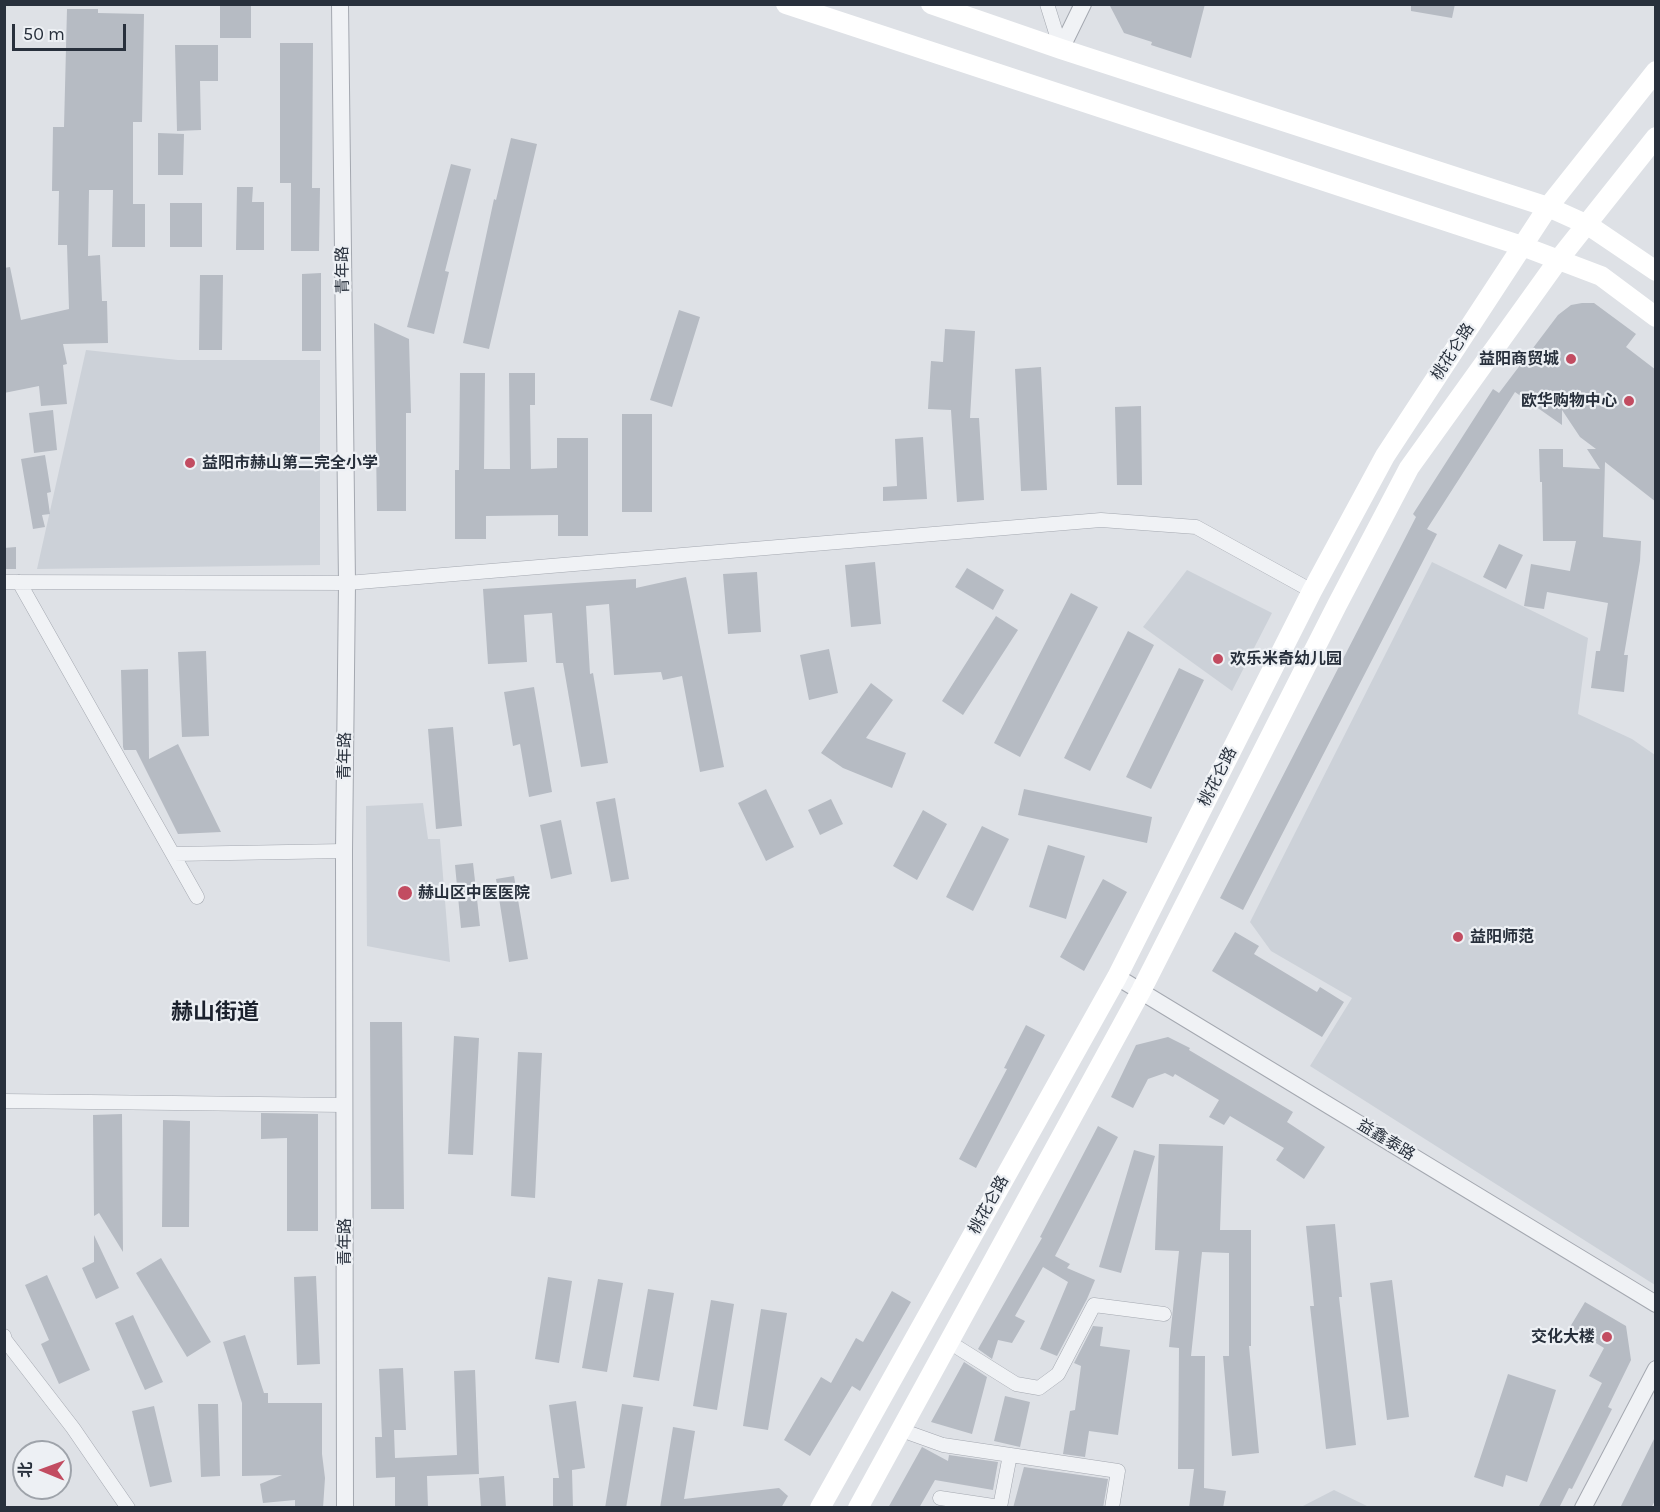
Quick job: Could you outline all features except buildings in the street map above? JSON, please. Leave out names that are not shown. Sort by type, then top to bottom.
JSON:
[{"type":"main road","points":[[786,4],[1522,246],[1601,276],[1656,317]]},
{"type":"main road","points":[[931,4],[1061,49],[1548,207],[1588,225],[1656,271]]},
{"type":"main road","name":"桃花仑路","points":[[820,1508],[1117,977],[1312,591],[1385,456],[1548,207],[1656,71]]},
{"type":"main road","name":"桃花仑路","points":[[858,1508],[1141,991],[1336,605],[1409,468],[1559,260],[1656,137]]},
{"type":"street","name":"青年路","points":[[340,4],[347,583],[344,851],[345,1508]]},
{"type":"street","points":[[1047,4],[1061,49]]},
{"type":"street","points":[[1061,49],[1083,4]]},
{"type":"street","points":[[4,582],[347,583],[1101,520],[1196,527],[1312,591]]},
{"type":"street","points":[[19,582],[197,897]]},
{"type":"street","points":[[174,854],[344,851]]},
{"type":"street","name":"益鑫泰路","points":[[1117,977],[1656,1304]]},
{"type":"street","points":[[4,1101],[344,1105]]},
{"type":"street","points":[[949,1342],[1016,1384],[1039,1388],[1058,1374],[1094,1305],[1164,1314]]},
{"type":"street","points":[[5,1338],[73,1428],[128,1508]]},
{"type":"street","points":[[1583,1508],[1656,1369]]},
{"type":"street","points":[[901,1430],[944,1445],[1119,1471],[1112,1508]]},
{"type":"street","points":[[940,1498],[1000,1507],[1010,1455]]},
{"type":"shaded area","name":"益阳市赫山第二完全小学","points":[[86,350],[178,360],[320,360],[320,565],[37,569]]},
{"type":"shaded area","name":"益阳师范","points":[[1432,562],[1588,638],[1578,714],[1632,739],[1655,755],[1655,1285],[1310,1066],[1352,998],[1271,951],[1250,922]]},
{"type":"shaded area","name":"欢乐米奇幼儿园","points":[[1187,570],[1272,613],[1232,691],[1143,627]]},
{"type":"shaded area","name":"赫山区中医医院","points":[[423,803],[428,839],[440,839],[450,962],[367,946],[366,806]]},
{"type":"shaded area","points":[[1334,1490],[1369,1507],[1301,1507]]},
{"type":"place","name":"益阳商贸城","points":[[1571,359]]},
{"type":"place","name":"欧华购物中心","points":[[1629,401]]},
{"type":"place","name":"益阳市赫山第二完全小学","points":[[190,463]]},
{"type":"place","name":"欢乐米奇幼儿园","points":[[1218,659]]},
{"type":"place","name":"赫山区中医医院","points":[[405,893]]},
{"type":"place","name":"益阳师范","points":[[1458,937]]},
{"type":"place","name":"交化大楼","points":[[1607,1337]]},
{"type":"district","name":"赫山街道","points":[[215,1013]]}]
